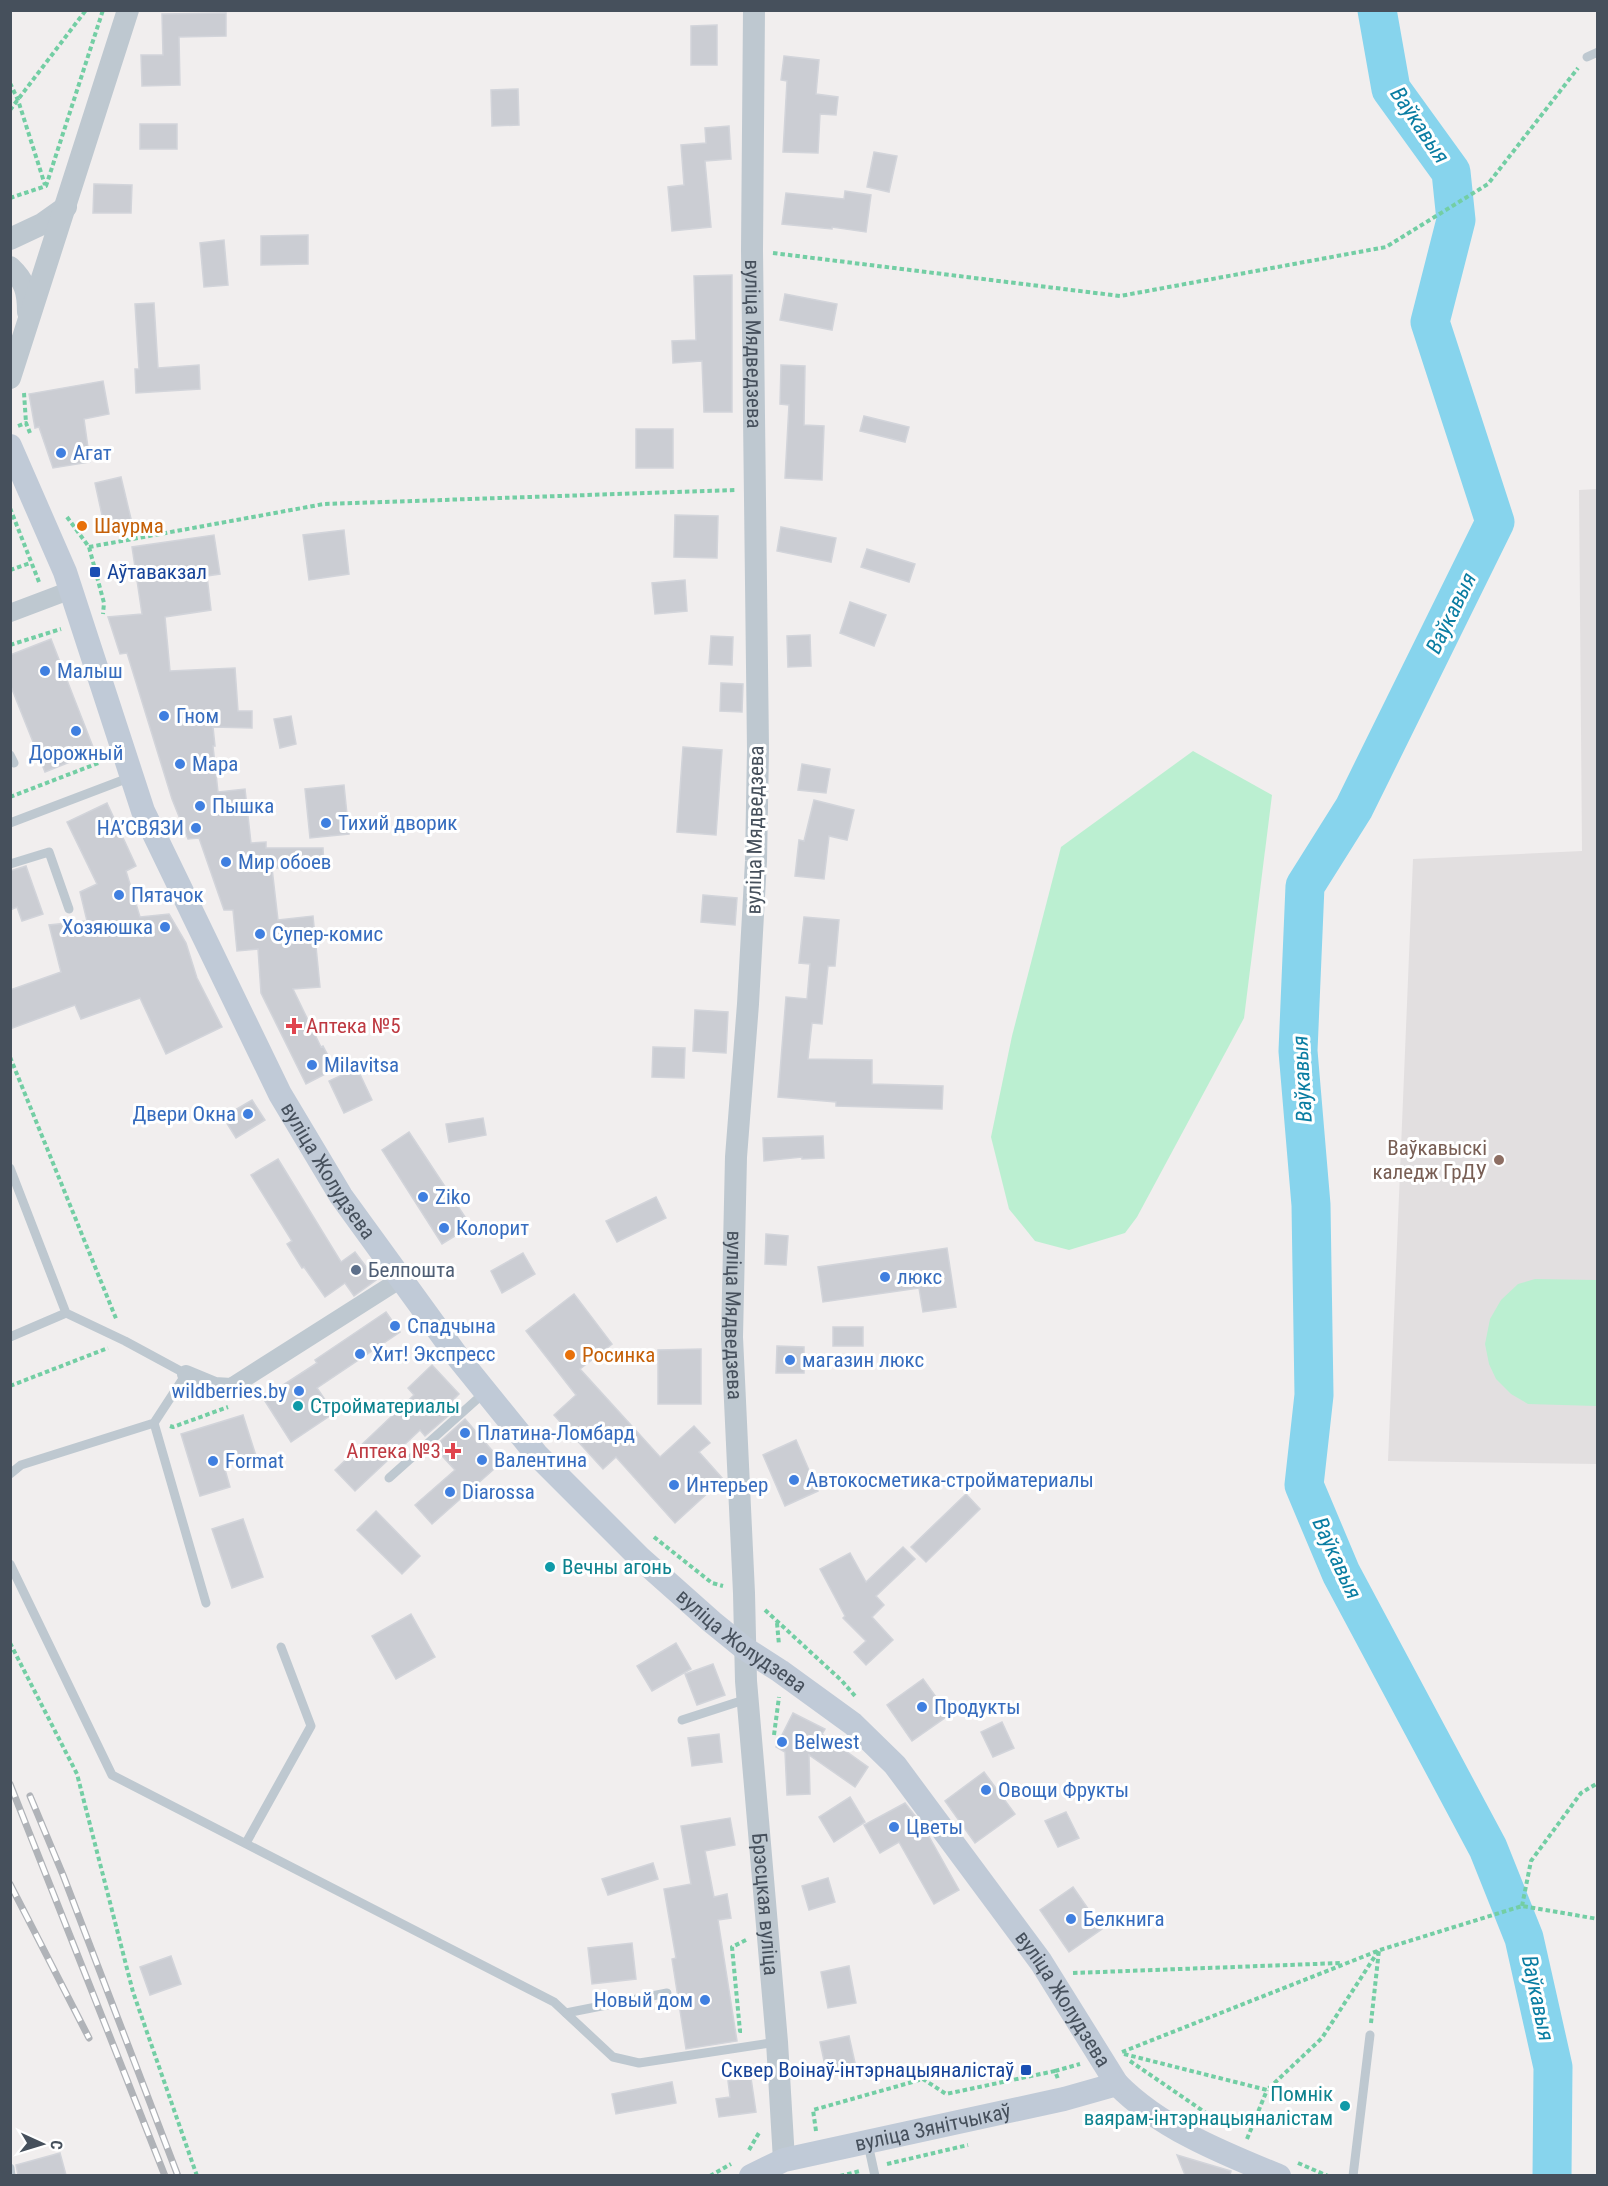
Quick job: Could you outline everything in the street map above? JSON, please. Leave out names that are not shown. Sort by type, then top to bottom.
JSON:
[{"type":"main road","name":"вуліца Жолудзева","points":[[20,440],[143,811],[280,1094],[341,1196],[401,1279],[486,1392],[537,1455],[632,1550],[744,1648],[853,1724],[895,1765],[1041,1962],[1117,2084],[1138,2104],[1182,2131],[1238,2159],[1288,2169]]},
{"type":"main road","name":"вуліца Зянітчыкаў","points":[[743,2164],[784,2160],[818,2153],[1117,2084]]},
{"type":"street","points":[[10,378],[128,10]]},
{"type":"street","name":"вуліца Мядведзева","points":[[744,1648],[744,1593],[732,1337],[736,1158],[756,861],[758,749],[752,250],[754,10]]},
{"type":"street","points":[[10,239],[42,224],[66,207]]},
{"type":"street","points":[[10,267],[23,280],[28,296],[28,322],[17,340],[10,346]]},
{"type":"street","points":[[10,613],[71,590]]},
{"type":"street","points":[[186,1374],[215,1386],[231,1387],[401,1279]]},
{"type":"street","name":"Брэсцкая вуліца","points":[[744,1648],[777,2043],[784,2160]]},
{"type":"lane","points":[[1587,57],[1598,52]]},
{"type":"lane","points":[[10,824],[132,777]]},
{"type":"lane","points":[[10,864],[49,852],[69,909]]},
{"type":"lane","points":[[10,1168],[66,1313],[186,1374],[154,1422],[21,1465],[10,1474]]},
{"type":"lane","points":[[10,1337],[66,1313]]},
{"type":"lane","points":[[389,1478],[486,1392]]},
{"type":"lane","points":[[154,1422],[206,1603]]},
{"type":"lane","points":[[10,1564],[112,1775],[554,2002],[613,2057],[639,2063],[777,2043]]},
{"type":"lane","points":[[246,1843],[311,1726],[281,1647]]},
{"type":"lane","points":[[682,1720],[747,1698]]},
{"type":"lane","points":[[566,2013],[667,1993]]},
{"type":"lane","points":[[1353,2175],[1370,2035]]},
{"type":"lane","points":[[867,2142],[875,2175]]},
{"type":"lane","points":[[10,2168],[11,2175]]},
{"type":"path","points":[[10,110],[86,10]]},
{"type":"path","points":[[46,186],[103,10]]},
{"type":"path","points":[[752,250],[1120,296],[1386,247],[1488,183],[1587,57]]},
{"type":"path","points":[[10,83],[18,100],[46,186]]},
{"type":"path","points":[[10,198],[46,186]]},
{"type":"path","points":[[10,428],[26,423],[20,440]]},
{"type":"path","points":[[88,547],[324,504],[745,490]]},
{"type":"path","points":[[62,510],[88,547],[104,603],[102,620]]},
{"type":"path","points":[[10,570],[30,563]]},
{"type":"path","points":[[10,645],[61,629]]},
{"type":"path","points":[[10,797],[101,762]]},
{"type":"path","points":[[10,1057],[125,1341],[10,1386]]},
{"type":"path","points":[[10,1642],[77,1774],[133,1992],[197,2175]]},
{"type":"path","points":[[1522,1906],[1531,1861],[1581,1793],[1598,1783]]},
{"type":"path","points":[[1119,2053],[1380,1950],[1522,1906],[1598,1919]]},
{"type":"path","points":[[1370,2035],[1380,1950]]},
{"type":"path","points":[[1256,2145],[1246,2141],[1267,2090],[1322,2038],[1380,1950]]},
{"type":"path","points":[[1066,1973],[1345,1963]]},
{"type":"path","points":[[1119,2053],[1267,2090]]},
{"type":"path","points":[[1119,2053],[1226,2127]]},
{"type":"path","points":[[818,2153],[813,2110],[923,2079],[946,2094],[1055,2071],[1064,2098]]},
{"type":"path","points":[[710,2175],[743,2164],[760,2131],[761,2123]]},
{"type":"path","points":[[1288,2169],[1328,2175]]},
{"type":"shaded area","name":"Ваўкавыскі каледж ГрДУ","points":[[1597,489],[1597,1464],[1388,1461],[1413,859],[1582,851],[1579,490]]},
{"type":"green space","points":[[1193,751],[1272,795],[1244,1018],[1137,1217],[1125,1233],[1069,1250],[1035,1241],[1009,1209],[991,1137],[1012,1036],[1061,847]]},
{"type":"green space","points":[[1535,1279],[1597,1280],[1597,1406],[1528,1404],[1511,1394],[1496,1379],[1489,1364],[1485,1344],[1490,1319],[1501,1300],[1518,1284]]},
{"type":"building","points":[[226,13],[226,36],[179,37],[180,85],[142,86],[141,55],[163,55],[162,14]]},
{"type":"building","points":[[717,25],[717,65],[691,65],[691,26]]},
{"type":"building","points":[[784,56],[819,60],[816,94],[838,97],[836,115],[820,114],[818,153],[783,152],[787,81],[781,80]]},
{"type":"building","points":[[518,89],[519,125],[492,126],[491,90]]},
{"type":"building","points":[[140,124],[177,124],[177,149],[140,149]]},
{"type":"building","points":[[729,126],[731,159],[705,161],[711,227],[672,231],[668,187],[684,185],[681,145],[706,143],[705,128]]},
{"type":"building","points":[[874,152],[897,156],[889,192],[867,187]]},
{"type":"building","points":[[94,184],[132,185],[131,213],[93,213]]},
{"type":"building","points":[[845,191],[871,195],[866,232],[782,224],[786,193],[844,199]]},
{"type":"building","points":[[308,235],[308,264],[261,265],[261,236]]},
{"type":"building","points":[[224,240],[228,285],[204,287],[200,243]]},
{"type":"building","points":[[732,275],[732,412],[704,412],[702,361],[673,363],[672,341],[696,340],[694,276]]},
{"type":"building","points":[[785,294],[837,304],[832,330],[780,320]]},
{"type":"building","points":[[154,303],[158,368],[199,365],[200,389],[136,393],[135,369],[139,369],[135,304]]},
{"type":"building","points":[[781,365],[805,366],[804,425],[824,426],[822,480],[785,478],[789,405],[780,404]]},
{"type":"building","points":[[103,381],[109,414],[84,419],[90,462],[53,468],[39,427],[35,428],[29,394]]},
{"type":"building","points":[[864,416],[909,427],[905,442],[860,431]]},
{"type":"building","points":[[636,429],[673,429],[673,468],[636,468]]},
{"type":"building","points":[[121,477],[132,523],[105,529],[95,483]]},
{"type":"building","points":[[675,515],[718,516],[717,558],[674,557]]},
{"type":"building","points":[[781,527],[836,538],[831,562],[777,551]]},
{"type":"building","points":[[344,530],[349,574],[309,580],[303,535]]},
{"type":"building","points":[[214,535],[220,574],[207,576],[211,610],[165,617],[170,671],[235,668],[238,711],[252,711],[252,728],[213,727],[215,746],[213,746],[218,792],[245,789],[251,843],[266,842],[266,848],[323,848],[324,867],[272,868],[278,920],[313,916],[320,987],[293,989],[321,1047],[323,1046],[335,1069],[306,1084],[261,993],[258,949],[237,951],[233,910],[224,910],[199,838],[188,839],[172,799],[127,653],[120,654],[108,617],[142,614],[132,547]]},
{"type":"building","points":[[867,549],[915,564],[909,582],[861,567]]},
{"type":"building","points":[[685,580],[687,611],[655,614],[652,583]]},
{"type":"building","points":[[850,602],[886,615],[874,646],[840,633]]},
{"type":"building","points":[[810,635],[811,666],[788,667],[787,636]]},
{"type":"building","points":[[711,636],[733,637],[732,665],[709,664]]},
{"type":"building","points":[[51,639],[95,752],[45,772],[10,684],[10,655]]},
{"type":"building","points":[[721,683],[743,684],[742,712],[720,711]]},
{"type":"building","points":[[291,716],[296,744],[280,748],[274,719]]},
{"type":"building","points":[[683,747],[722,750],[716,835],[677,832]]},
{"type":"building","points":[[802,764],[830,769],[826,793],[798,790]]},
{"type":"building","points":[[344,785],[349,834],[310,838],[305,789]]},
{"type":"building","points":[[814,800],[854,810],[847,840],[829,836],[824,879],[795,876],[799,840],[804,841]]},
{"type":"building","points":[[107,803],[136,866],[126,871],[140,917],[169,914],[186,943],[197,978],[222,1027],[166,1054],[140,998],[81,1019],[75,1005],[10,1029],[10,990],[61,972],[49,925],[87,921],[80,892],[97,884],[67,822]]},
{"type":"building","points":[[26,866],[43,914],[22,921],[17,907],[10,910],[10,871]]},
{"type":"building","points":[[703,895],[737,898],[735,925],[701,922]]},
{"type":"building","points":[[804,917],[839,920],[835,966],[828,966],[822,1024],[812,1023],[808,1059],[872,1060],[872,1084],[943,1086],[942,1109],[836,1106],[836,1102],[778,1097],[786,997],[807,999],[810,964],[799,963]]},
{"type":"building","points":[[695,1010],[728,1012],[726,1053],[693,1051]]},
{"type":"building","points":[[653,1047],[685,1048],[684,1078],[652,1077]]},
{"type":"building","points":[[357,1068],[372,1100],[344,1113],[329,1081]]},
{"type":"building","points":[[252,1100],[265,1120],[236,1138],[223,1117]]},
{"type":"building","points":[[483,1118],[486,1135],[449,1142],[446,1124]]},
{"type":"building","points":[[409,1132],[471,1226],[442,1244],[382,1150]]},
{"type":"building","points":[[823,1136],[824,1158],[802,1159],[802,1157],[764,1161],[763,1138]]},
{"type":"building","points":[[278,1159],[341,1262],[355,1252],[376,1280],[354,1296],[345,1283],[325,1297],[287,1244],[292,1241],[251,1175]]},
{"type":"building","points":[[656,1197],[666,1218],[617,1242],[606,1221]]},
{"type":"building","points":[[766,1234],[788,1236],[786,1265],[765,1264]]},
{"type":"building","name":"люкс","points":[[947,1248],[956,1307],[923,1312],[919,1288],[823,1302],[818,1267]]},
{"type":"building","points":[[523,1253],[535,1274],[502,1293],[491,1271]]},
{"type":"building","points":[[574,1294],[612,1344],[580,1369],[660,1457],[694,1426],[710,1443],[699,1452],[723,1479],[675,1523],[616,1457],[603,1469],[554,1415],[576,1395],[526,1331]]},
{"type":"building","points":[[386,1312],[400,1332],[317,1388],[334,1413],[291,1442],[263,1398],[317,1363],[315,1360]]},
{"type":"building","points":[[833,1327],[863,1327],[863,1346],[833,1346]]},
{"type":"building","name":"магазин люкс","points":[[777,1346],[804,1347],[804,1373],[776,1373]]},
{"type":"building","points":[[701,1349],[701,1404],[658,1404],[658,1350]]},
{"type":"building","points":[[432,1365],[459,1394],[450,1403],[456,1409],[425,1436],[420,1430],[355,1491],[335,1470],[414,1395],[408,1388]]},
{"type":"building","points":[[243,1415],[256,1456],[224,1466],[230,1487],[200,1496],[181,1434]]},
{"type":"building","points":[[465,1419],[502,1462],[432,1524],[415,1505],[455,1470],[434,1447]]},
{"type":"building","points":[[796,1440],[818,1491],[785,1506],[763,1455]]},
{"type":"building","points":[[966,1494],[980,1509],[926,1562],[911,1547]]},
{"type":"building","points":[[376,1511],[420,1556],[402,1574],[357,1530]]},
{"type":"building","points":[[243,1519],[263,1577],[232,1588],[212,1529]]},
{"type":"building","points":[[903,1547],[915,1559],[876,1596],[884,1605],[872,1617],[893,1640],[866,1665],[854,1652],[866,1641],[843,1618],[845,1616],[820,1569],[850,1553],[866,1582]]},
{"type":"building","points":[[411,1614],[435,1657],[396,1679],[372,1636]]},
{"type":"building","points":[[676,1643],[691,1669],[652,1691],[637,1666]]},
{"type":"building","points":[[713,1664],[725,1695],[697,1705],[685,1674]]},
{"type":"building","points":[[923,1679],[949,1715],[912,1741],[887,1705]]},
{"type":"building","points":[[793,1713],[825,1729],[822,1734],[868,1767],[855,1787],[809,1755],[810,1794],[787,1795],[785,1752],[776,1747]]},
{"type":"building","points":[[1002,1722],[1014,1748],[993,1757],[981,1732]]},
{"type":"building","points":[[719,1734],[722,1762],[692,1766],[688,1738]]},
{"type":"building","points":[[984,1772],[1015,1814],[975,1843],[945,1801]]},
{"type":"building","points":[[850,1797],[865,1822],[834,1842],[819,1817]]},
{"type":"building","points":[[905,1803],[923,1826],[959,1890],[934,1904],[899,1842],[880,1853],[864,1825]]},
{"type":"building","points":[[1066,1812],[1079,1838],[1058,1847],[1045,1821]]},
{"type":"building","points":[[730,1818],[735,1845],[705,1851],[714,1897],[727,1894],[731,1918],[718,1920],[737,2041],[686,2049],[672,1959],[676,1958],[664,1889],[691,1884],[681,1826]]},
{"type":"building","points":[[653,1863],[658,1879],[608,1895],[602,1879]]},
{"type":"building","points":[[828,1878],[835,1902],[809,1910],[802,1886]]},
{"type":"building","points":[[1073,1887],[1102,1929],[1069,1952],[1040,1910]]},
{"type":"building","points":[[632,1943],[636,1979],[592,1984],[588,1948]]},
{"type":"building","points":[[171,1956],[181,1984],[150,1995],[140,1967]]},
{"type":"building","points":[[849,1966],[856,2003],[828,2008],[821,1972]]},
{"type":"building","points":[[849,2036],[855,2063],[826,2070],[820,2042]]},
{"type":"building","points":[[751,2078],[756,2112],[719,2117],[716,2099],[730,2097],[728,2081]]},
{"type":"building","points":[[672,2082],[676,2103],[616,2114],[612,2094]]},
{"type":"building","points":[[60,2153],[66,2175],[18,2175],[16,2165]]},
{"type":"building","points":[[1177,2155],[1231,2171],[1230,2175],[1185,2175]]},
{"type":"waterway","name":"Ваўкавыя","points":[[1377,10],[1391,89],[1451,172],[1456,220],[1430,322],[1495,522],[1354,808],[1305,886],[1298,1051],[1311,1205],[1314,1395],[1304,1485],[1341,1573],[1488,1848],[1524,1938],[1553,2067],[1552,2176]]},
{"type":"railway","points":[[10,1784],[165,2176]]},
{"type":"railway","points":[[30,1796],[63,1875],[178,2176]]},
{"type":"railway","points":[[10,1884],[89,2038]]},
{"type":"place","name":"Агат","points":[[61,453]]},
{"type":"place","name":"Шаурма","points":[[82,526]]},
{"type":"place","name":"Аўтавакзал","points":[[95,572]]},
{"type":"place","name":"Малыш","points":[[45,671]]},
{"type":"place","name":"Гном","points":[[164,716]]},
{"type":"place","name":"Дорожный","points":[[76,731]]},
{"type":"place","name":"Мара","points":[[180,764]]},
{"type":"place","name":"Пышка","points":[[200,806]]},
{"type":"place","name":"Тихий дворик","points":[[326,823]]},
{"type":"place","name":"НАʼСВЯЗИ","points":[[196,828]]},
{"type":"place","name":"Мир обоев","points":[[226,862]]},
{"type":"place","name":"Пятачок","points":[[119,895]]},
{"type":"place","name":"Хозяюшка","points":[[165,927]]},
{"type":"place","name":"Супер-комис","points":[[260,934]]},
{"type":"place","name":"Аптека №5","points":[[294,1026]]},
{"type":"place","name":"Milavitsa","points":[[312,1065]]},
{"type":"place","name":"Двери Окна","points":[[248,1114]]},
{"type":"place","name":"Ваўкавыскі каледж ГрДУ","points":[[1499,1160]]},
{"type":"place","name":"Ziko","points":[[423,1197]]},
{"type":"place","name":"Колорит","points":[[444,1228]]},
{"type":"place","name":"Белпошта","points":[[356,1270]]},
{"type":"place","name":"люкс","points":[[885,1277]]},
{"type":"place","name":"Спадчына","points":[[395,1326]]},
{"type":"place","name":"Хит! Экспресс","points":[[360,1354]]},
{"type":"place","name":"Росинка","points":[[570,1355]]},
{"type":"place","name":"магазин люкс","points":[[790,1360]]},
{"type":"place","name":"wildberries.by","points":[[299,1391]]},
{"type":"place","name":"Стройматериалы","points":[[298,1406]]},
{"type":"place","name":"Платина-Ломбард","points":[[465,1433]]},
{"type":"place","name":"Аптека №3","points":[[453,1451]]},
{"type":"place","name":"Валентина","points":[[482,1460]]},
{"type":"place","name":"Format","points":[[213,1461]]},
{"type":"place","name":"Автокосметика-стройматериалы","points":[[794,1480]]},
{"type":"place","name":"Интерьер","points":[[674,1485]]},
{"type":"place","name":"Diarossa","points":[[450,1492]]},
{"type":"place","name":"Вечны агонь","points":[[550,1567]]},
{"type":"place","name":"Продукты","points":[[922,1707]]},
{"type":"place","name":"Belwest","points":[[782,1742]]},
{"type":"place","name":"Овощи Фрукты","points":[[986,1790]]},
{"type":"place","name":"Цветы","points":[[894,1827]]},
{"type":"place","name":"Белкнига","points":[[1071,1919]]},
{"type":"place","name":"Новый дом","points":[[705,2000]]},
{"type":"place","name":"Сквер Воінаў-інтэрнацыяналістаў","points":[[1026,2070]]},
{"type":"place","name":"Помнік ваярам-інтэрнацыяналістам","points":[[1345,2106]]}]
